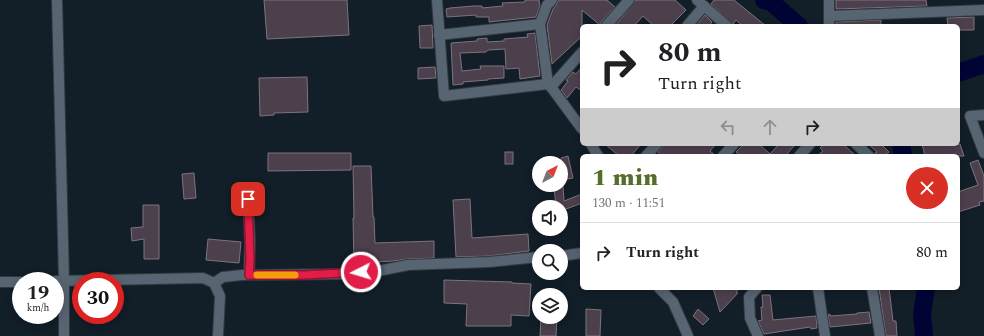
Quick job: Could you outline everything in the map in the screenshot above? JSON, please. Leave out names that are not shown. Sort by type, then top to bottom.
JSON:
[{"type":"street","points":[[57,0],[60,272]]},
{"type":"street","points":[[437,0],[444,96],[550,85],[580,54]]},
{"type":"street","points":[[552,0],[547,5],[540,24],[550,85],[580,126]]},
{"type":"street","points":[[608,24],[629,0]]},
{"type":"street","points":[[829,0],[829,21],[984,10]]},
{"type":"street","points":[[688,24],[701,3],[725,24]]},
{"type":"street","points":[[439,35],[540,24]]},
{"type":"street","points":[[984,115],[970,116],[984,153]]},
{"type":"street","points":[[648,154],[655,146]]},
{"type":"street","points":[[724,154],[732,146]]},
{"type":"street","points":[[801,154],[808,146]]},
{"type":"street","points":[[858,146],[867,154]]},
{"type":"street","points":[[248,199],[250,258],[249,275]]},
{"type":"street","points":[[568,255],[580,253]]},
{"type":"street","points":[[214,283],[223,277],[249,275],[344,274],[373,272],[408,265],[489,262],[532,259]]},
{"type":"street","points":[[64,281],[203,278],[214,283],[220,296],[218,336]]},
{"type":"street","points":[[0,282],[12,282]]},
{"type":"street","points":[[661,290],[673,302],[688,336]]},
{"type":"street","points":[[755,290],[749,297],[750,318],[758,336]]},
{"type":"street","points":[[818,290],[825,336]]},
{"type":"street","points":[[872,290],[880,336]]},
{"type":"street","points":[[63,324],[64,336]]},
{"type":"building","points":[[264,0],[347,0],[349,35],[267,39]]},
{"type":"building","points":[[525,0],[539,0],[540,6],[536,17],[489,22],[489,17],[476,17],[476,15],[447,17],[446,9],[450,8],[482,6],[482,8],[503,6],[502,3],[525,2]]},
{"type":"building","points":[[558,0],[607,0],[615,7],[600,24],[582,10],[580,38],[552,64],[547,25],[553,9]]},
{"type":"building","points":[[636,0],[675,0],[686,10],[672,24],[652,24],[643,16],[636,24],[617,24]]},
{"type":"building","points":[[714,0],[734,0],[764,24],[741,24],[736,20],[733,24],[711,4]]},
{"type":"building","points":[[836,0],[926,0],[927,6],[836,9]]},
{"type":"building","points":[[705,15],[712,22],[710,24],[698,24]]},
{"type":"building","points":[[974,17],[974,30],[960,30],[960,24],[948,24],[947,18]]},
{"type":"building","points":[[881,20],[881,24],[836,24],[836,22]]},
{"type":"building","points":[[432,25],[433,48],[420,48],[419,26]]},
{"type":"building","points":[[535,33],[540,76],[520,79],[519,68],[506,69],[505,49],[488,50],[486,52],[460,53],[462,71],[481,69],[480,66],[504,66],[504,78],[463,82],[463,84],[453,85],[451,43],[477,41],[477,39],[487,38],[487,42],[504,41],[504,39],[528,37],[527,34]]},
{"type":"building","points":[[435,67],[436,78],[418,79],[418,68]]},
{"type":"building","points":[[580,69],[580,90],[576,87],[567,98],[561,90],[568,81],[566,80],[573,72],[576,74]]},
{"type":"building","points":[[307,77],[308,112],[274,113],[274,115],[260,116],[259,78]]},
{"type":"building","points":[[960,144],[964,156],[960,156],[960,154],[924,154],[922,146],[960,146]]},
{"type":"building","points":[[607,146],[639,146],[633,154],[617,154]]},
{"type":"building","points":[[663,146],[714,146],[710,151],[714,154],[660,154],[658,152]]},
{"type":"building","points":[[742,146],[761,146],[770,154],[738,154],[736,152]]},
{"type":"building","points":[[777,146],[794,146],[787,154],[770,154]]},
{"type":"building","points":[[822,146],[845,146],[854,154],[819,154],[823,151],[820,148]]},
{"type":"building","points":[[870,146],[883,146],[889,152],[886,154],[875,154],[877,152]]},
{"type":"building","points":[[505,152],[513,152],[513,164],[505,164]]},
{"type":"building","points":[[268,153],[351,153],[351,170],[268,171]]},
{"type":"building","points":[[568,156],[573,178],[568,179]]},
{"type":"building","points":[[978,160],[984,176],[984,201],[979,202],[980,205],[960,211],[960,191],[978,185],[970,163]]},
{"type":"building","points":[[353,166],[371,166],[375,243],[434,241],[434,258],[408,259],[376,262],[376,264],[354,265]]},
{"type":"building","points":[[194,173],[196,198],[184,199],[182,174]]},
{"type":"building","points":[[554,192],[563,192],[564,200],[555,200]]},
{"type":"building","points":[[580,195],[580,204],[568,208],[568,200],[567,200]]},
{"type":"building","points":[[470,199],[472,238],[528,234],[529,251],[489,256],[456,257],[453,200]]},
{"type":"building","points":[[143,205],[159,205],[159,259],[144,259],[144,239],[132,241],[131,228],[143,227]]},
{"type":"building","points":[[208,239],[241,242],[239,263],[206,260]]},
{"type":"building","points":[[444,280],[531,284],[529,316],[511,315],[511,326],[466,326],[467,304],[444,303]]},
{"type":"building","points":[[714,290],[738,290],[736,292],[738,293],[720,312]]},
{"type":"building","points":[[879,290],[889,290],[893,321],[896,321],[897,336],[886,336]]},
{"type":"building","points":[[762,295],[770,295],[773,320],[816,316],[817,328],[811,329],[810,327],[764,334],[758,321],[762,320]]},
{"type":"building","points":[[586,309],[601,310],[600,336],[586,336]]},
{"type":"building","points":[[698,309],[709,319],[703,325],[693,316]]},
{"type":"building","points":[[869,312],[871,323],[830,327],[828,315],[830,314],[830,316]]},
{"type":"building","points":[[541,324],[557,324],[556,336],[540,336]]},
{"type":"waterway","points":[[764,0],[771,2],[797,24]]},
{"type":"waterway","points":[[960,72],[984,64]]},
{"type":"waterway","points":[[901,146],[903,154]]},
{"type":"waterway","points":[[924,336],[922,314],[926,290]]},
{"type":"slow traffic","points":[[257,275],[295,275]]},
{"type":"route","points":[[248,199],[250,243],[249,275],[344,274],[361,272]]}]
